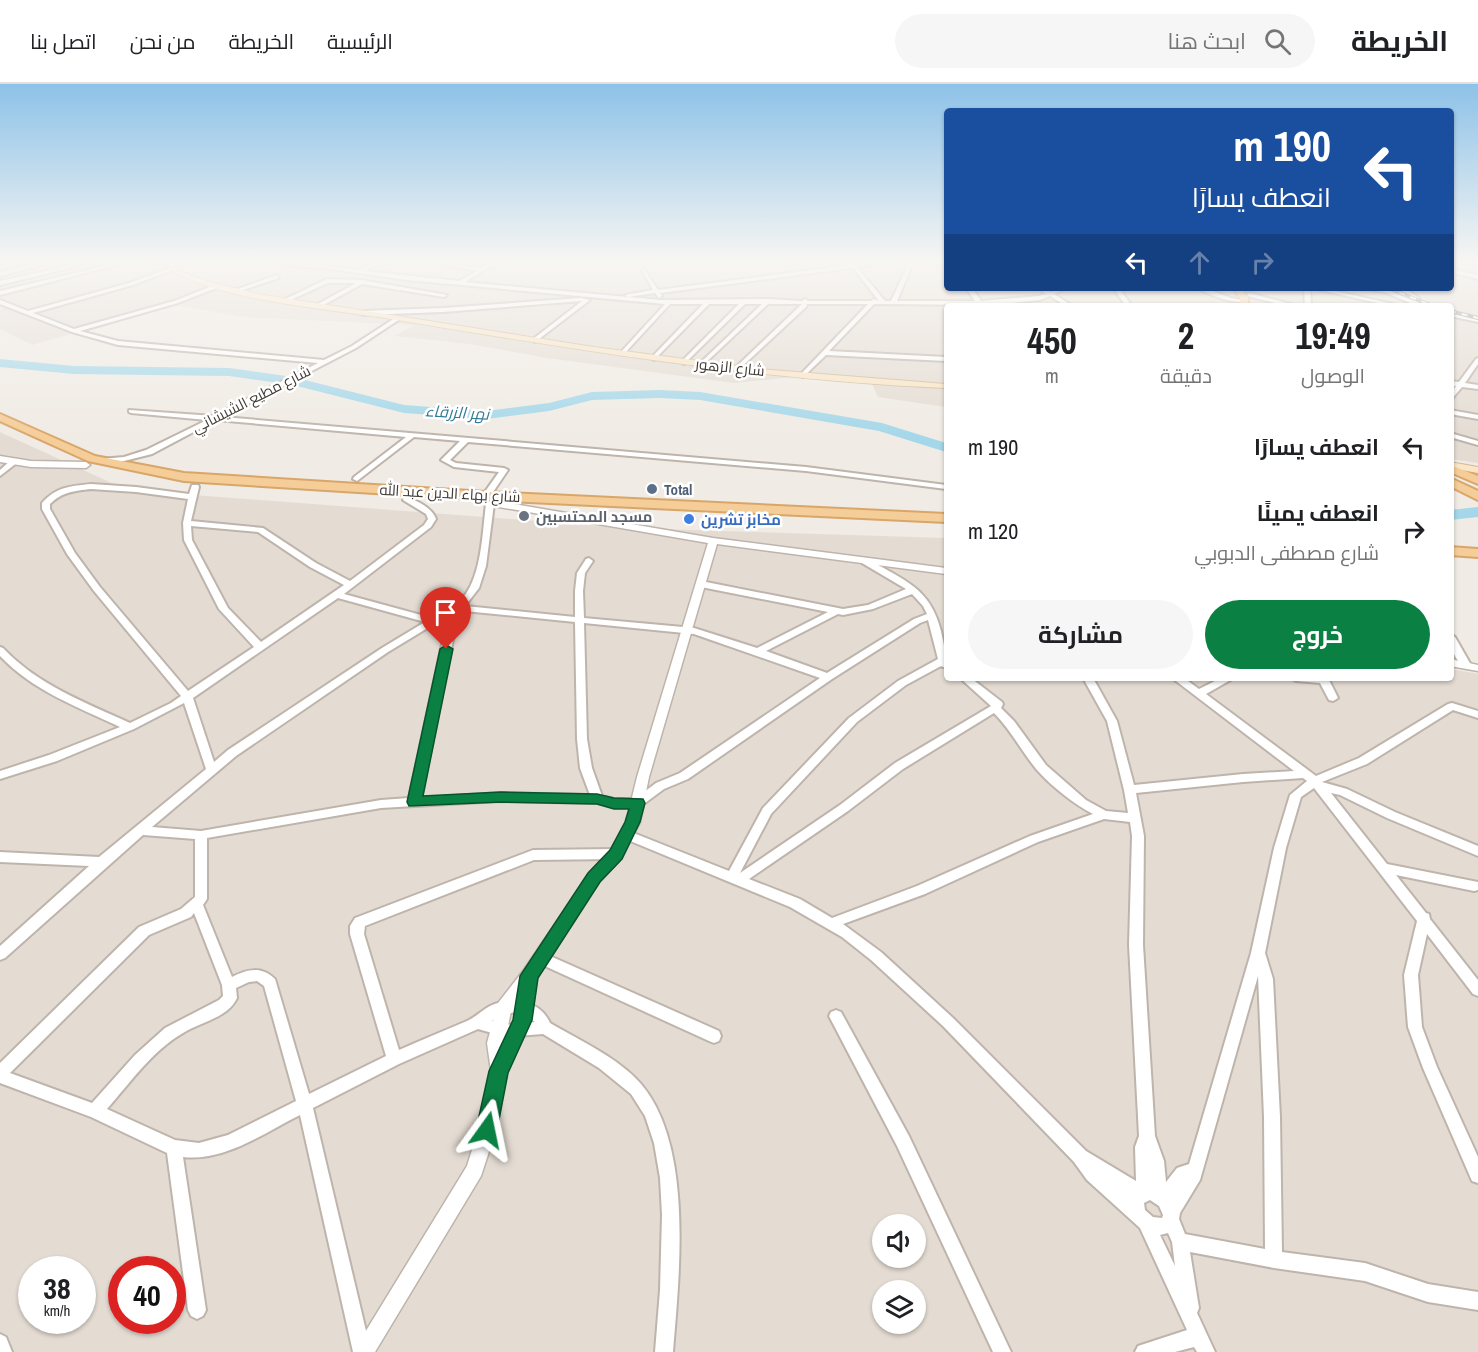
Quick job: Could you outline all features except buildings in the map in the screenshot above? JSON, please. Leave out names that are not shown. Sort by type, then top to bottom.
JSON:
[{"type":"main road","name":"شارع الزهور","points":[[417,322],[700,365],[944,386]]},
{"type":"main road","name":"شارع بهاء الدين عبد الله","points":[[0,417],[91,463],[281,488],[407,500],[491,501],[944,518]]},
{"type":"main road","name":"شارع بهاء الدين عبد الله","points":[[0,429],[55,455],[193,492],[281,488],[944,526]]},
{"type":"main road","points":[[1454,465],[1478,468]]},
{"type":"main road","points":[[1454,467],[1478,480]]},
{"type":"main road","points":[[1454,476],[1478,487]]},
{"type":"main road","points":[[1454,483],[1478,496]]},
{"type":"main road","points":[[1454,551],[1478,553]]},
{"type":"main road","points":[[1454,559],[1478,561]]},
{"type":"street","points":[[50,322],[118,343],[322,364]]},
{"type":"street","points":[[74,331],[105,322]]},
{"type":"street","name":"شارع مطيع الشيشاني","points":[[91,463],[124,459],[150,452],[322,364],[393,322]]},
{"type":"street","name":"شارع مطيع الشيشاني","points":[[384,329],[405,322]]},
{"type":"street","points":[[535,340],[558,322]]},
{"type":"street","points":[[623,353],[651,322]]},
{"type":"street","points":[[654,358],[689,322]]},
{"type":"street","points":[[684,362],[724,322]]},
{"type":"street","points":[[700,365],[746,322]]},
{"type":"street","points":[[736,369],[787,322]]},
{"type":"street","points":[[803,375],[854,322]]},
{"type":"street","points":[[826,353],[944,359]]},
{"type":"street","points":[[1454,394],[1478,360]]},
{"type":"street","points":[[1454,383],[1478,387]]},
{"type":"street","points":[[131,411],[806,469],[944,487]]},
{"type":"street","points":[[1454,413],[1478,417]]},
{"type":"street","points":[[357,479],[411,435]]},
{"type":"street","points":[[1454,436],[1478,443]]},
{"type":"street","points":[[414,802],[449,635],[459,608],[475,588],[482,566],[491,501],[504,470],[454,465],[445,460],[468,439]]},
{"type":"street","points":[[140,469],[141,462],[150,452]]},
{"type":"street","points":[[0,459],[14,462],[91,463]]},
{"type":"street","points":[[0,474],[14,462]]},
{"type":"street","points":[[211,769],[187,696],[117,614],[71,554],[46,509],[46,503],[53,494],[79,486],[193,492],[187,523],[188,540],[209,576],[217,598],[261,648]]},
{"type":"street","points":[[0,775],[53,758],[130,727],[175,705],[261,648],[351,585],[430,523],[430,513],[407,500]]},
{"type":"street","points":[[491,501],[713,540],[944,571]]},
{"type":"street","points":[[187,523],[260,530],[313,565],[351,585]]},
{"type":"street","points":[[499,1071],[496,1057],[497,1029],[504,1008],[529,976],[594,878],[616,854],[627,836],[713,540]]},
{"type":"street","points":[[589,561],[581,573],[580,581],[582,739],[586,768],[597,799]]},
{"type":"street","points":[[865,561],[913,590],[929,606],[944,658]]},
{"type":"street","points":[[701,584],[835,612],[859,610],[913,590]]},
{"type":"street","points":[[337,595],[432,621]]},
{"type":"street","points":[[0,954],[102,862],[211,769],[280,719],[432,621],[459,608],[688,630],[713,636],[828,677]]},
{"type":"street","points":[[757,652],[835,612]]},
{"type":"street","points":[[139,830],[201,836],[307,816],[414,802],[501,797],[597,799],[614,803],[638,803],[660,786],[684,776],[719,753],[828,677],[917,621],[932,615]]},
{"type":"street","points":[[1454,641],[1472,666]]},
{"type":"street","points":[[0,650],[15,666],[36,681],[130,727]]},
{"type":"street","points":[[736,878],[767,811],[811,763],[867,708],[909,678],[944,662]]},
{"type":"street","points":[[1454,663],[1472,666]]},
{"type":"street","points":[[736,878],[844,808],[899,766],[995,708],[998,704],[969,681]]},
{"type":"street","points":[[627,836],[795,903],[832,923],[869,950],[932,1006],[1080,1156],[1093,1174],[1144,1221],[1161,1228],[1156,1161],[1147,1136],[1136,945],[1138,836],[1130,790],[1112,721],[1090,681]]},
{"type":"street","points":[[1181,681],[1313,780],[1424,918],[1478,990]]},
{"type":"street","points":[[1198,694],[1223,681]]},
{"type":"street","points":[[1325,681],[1334,698]]},
{"type":"street","points":[[1199,1336],[1136,1207],[1158,1202],[1192,1180],[1193,1170],[1217,1097],[1258,953],[1292,803],[1296,795],[1313,780],[1363,760],[1452,706],[1478,715]]},
{"type":"street","points":[[995,708],[1010,723],[1042,768],[1083,803],[1104,815],[1134,818]]},
{"type":"street","points":[[1130,790],[1243,777],[1313,780],[1478,851]]},
{"type":"street","points":[[1334,805],[1344,806],[1361,802]]},
{"type":"street","points":[[832,923],[921,890],[1034,839],[1104,815]]},
{"type":"street","points":[[201,836],[201,899],[197,905],[186,913],[144,931],[0,1075],[95,1111],[174,1148],[199,1151],[214,1148],[394,1059],[478,1023],[494,1011],[504,1008],[525,1008],[534,1012],[545,1027],[616,1071],[637,1090],[648,1105],[659,1131],[664,1154],[672,1232],[663,1352]]},
{"type":"street","points":[[394,1059],[357,933],[357,926],[360,922],[533,855],[616,854]]},
{"type":"street","points":[[0,857],[102,862]]},
{"type":"street","points":[[1382,868],[1474,886]]},
{"type":"street","points":[[95,1111],[146,1054],[172,1031],[225,1004],[231,993],[197,905]]},
{"type":"street","points":[[1424,918],[1411,975],[1415,1027],[1430,1068],[1478,1175]]},
{"type":"street","points":[[1258,953],[1266,978],[1272,1117],[1274,1259]]},
{"type":"street","points":[[541,958],[714,1036]]},
{"type":"street","points":[[229,985],[254,974],[264,976],[270,983],[305,1105],[363,1352]]},
{"type":"street","points":[[363,1352],[475,1170],[487,1130],[499,1071],[519,1031],[529,976]]},
{"type":"street","points":[[836,1016],[903,1141],[1002,1352]]},
{"type":"street","points":[[478,1023],[497,1029],[519,1031],[545,1027]]},
{"type":"street","points":[[174,1148],[197,1310]]},
{"type":"street","points":[[1080,1156],[1158,1202],[1180,1242],[1199,1336]]},
{"type":"street","points":[[1180,1242],[1365,1272],[1428,1293],[1478,1301]]},
{"type":"street","points":[[1144,1352],[1199,1336]]},
{"type":"street","points":[[0,1343],[3,1352]]},
{"type":"shaded area","points":[[0,322],[113,322],[32,345],[0,329]]},
{"type":"shaded area","points":[[354,322],[944,322],[944,407],[878,397],[870,379],[814,375],[734,383],[547,358],[469,344],[394,336],[414,325]]},
{"type":"shaded area","points":[[1454,322],[1478,322],[1478,463],[1454,459]]},
{"type":"shaded area","points":[[0,432],[127,490],[630,528],[944,538],[944,681],[1454,681],[1454,670],[1478,674],[1478,1352],[0,1352]]},
{"type":"waterway","name":"نهر الزرقاء","points":[[0,363],[74,370],[229,372],[293,381],[404,409],[486,415],[549,407],[592,396],[660,394],[700,396],[882,427],[944,447]]},
{"type":"waterway","name":"نهر الزرقاء","points":[[1454,515],[1478,512]]},
{"type":"place","name":"Total","points":[[652,489]]},
{"type":"place","name":"مسجد المحتسبين","points":[[524,516]]},
{"type":"place","name":"مخابز تشرين","points":[[689,519]]},
{"type":"route","points":[[446,649],[414,802],[501,797],[597,799],[614,803],[638,803],[627,836],[616,854],[594,878],[529,976],[523,1020],[499,1071],[487,1130]]}]
